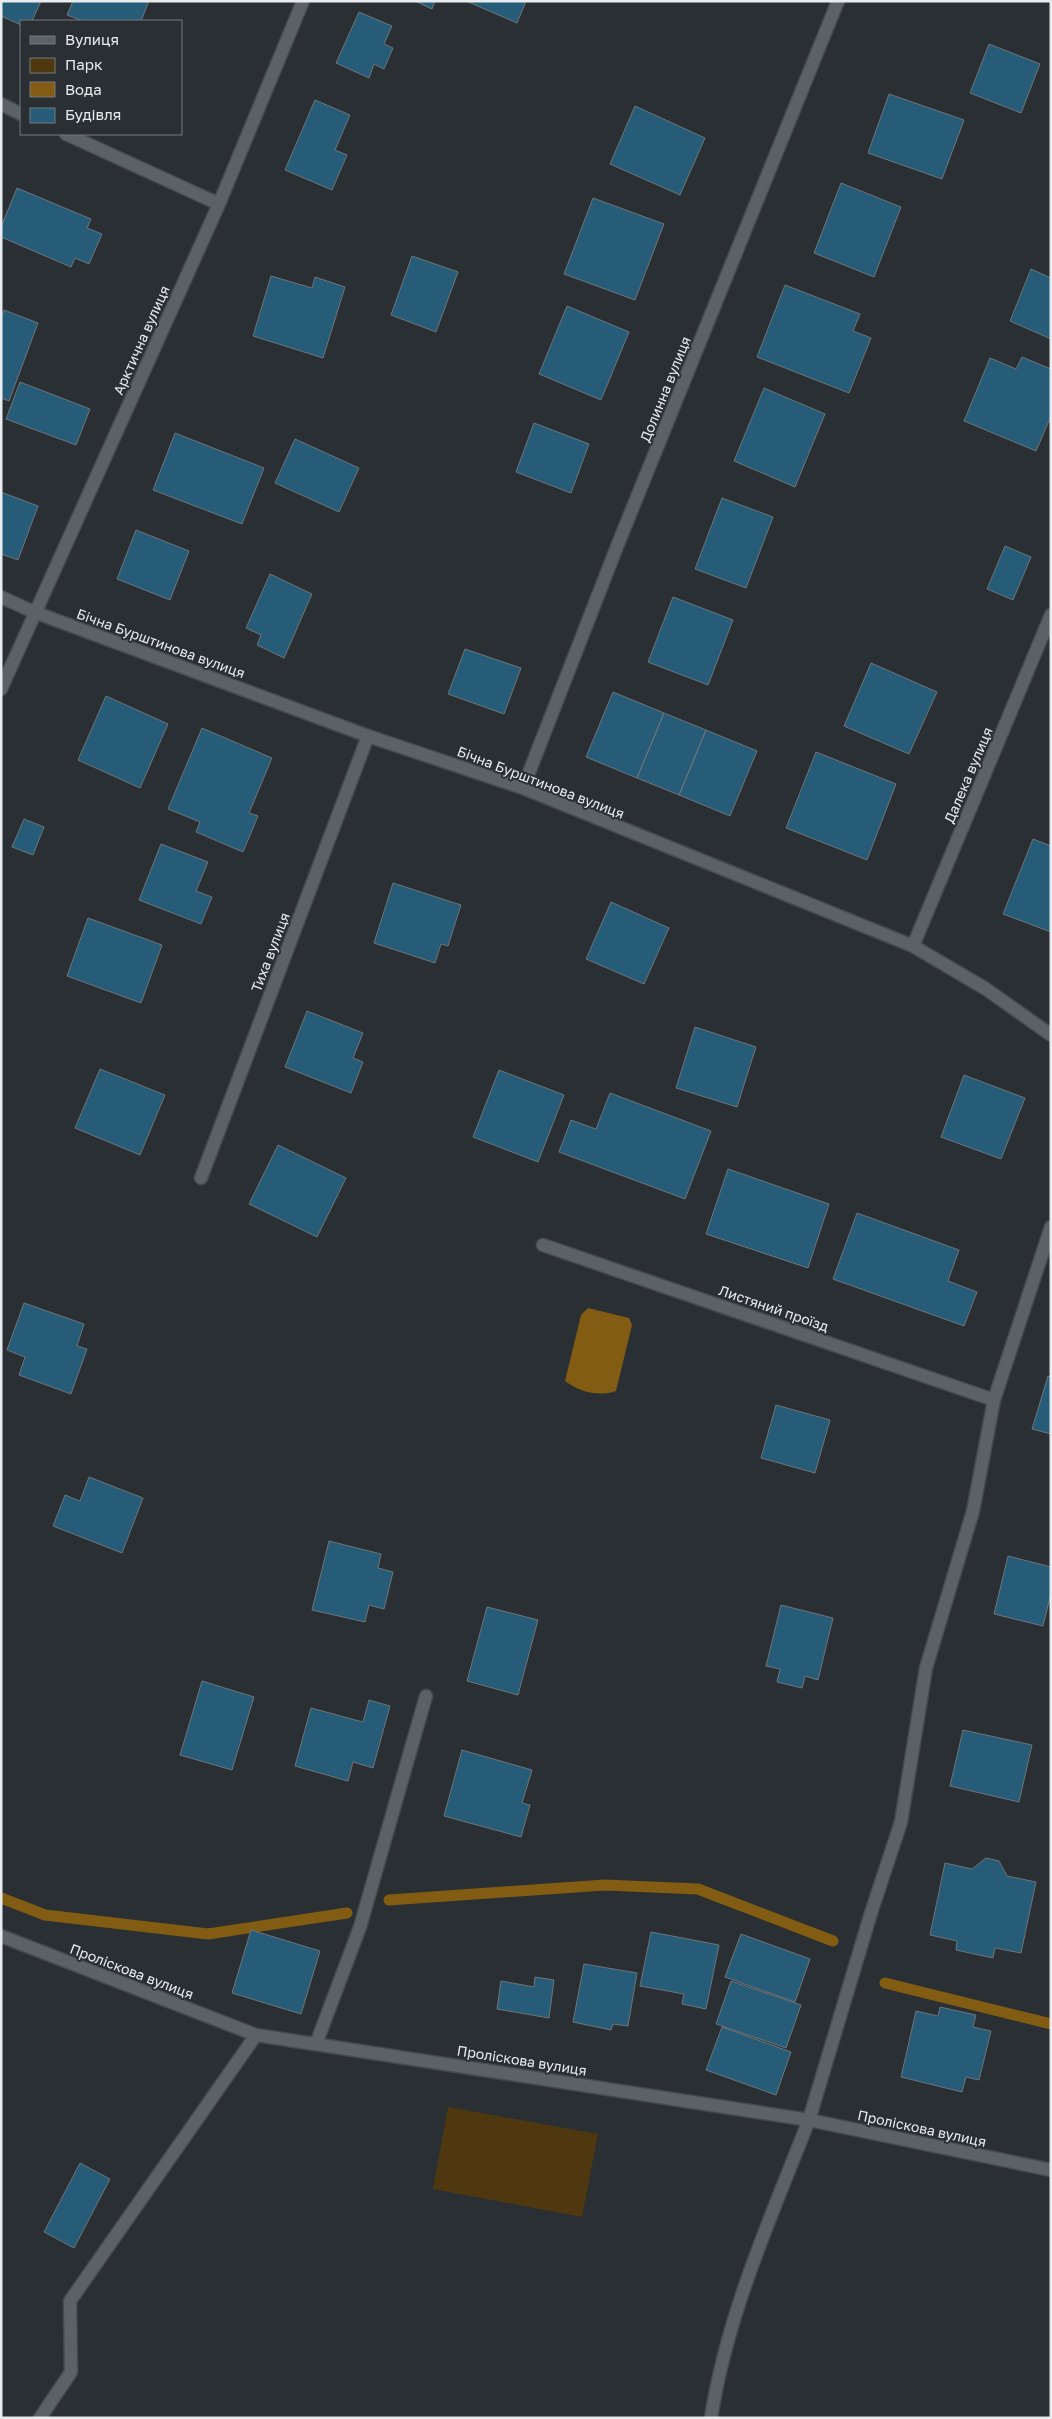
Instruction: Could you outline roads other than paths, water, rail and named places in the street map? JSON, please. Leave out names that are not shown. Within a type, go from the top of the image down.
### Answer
[{"type":"street","name":"Арктична вулиця","points":[[1,689],[219,204],[303,1]]},
{"type":"street","name":"Долинна вулиця","points":[[523,788],[618,544],[838,1]]},
{"type":"street","points":[[1,104],[20,114]]},
{"type":"street","points":[[68,135],[219,204]]},
{"type":"street","name":"Бічна Бурштинова вулиця","points":[[1,597],[34,612],[368,736],[523,788],[913,946],[986,990],[1051,1036]]},
{"type":"street","name":"Далека вулиця","points":[[913,946],[1051,615]]},
{"type":"street","name":"Тиха вулиця","points":[[201,1178],[368,736]]},
{"type":"street","points":[[711,2418],[717,2382],[748,2277],[809,2120],[871,1912],[901,1822],[926,1668],[973,1511],[994,1400],[1051,1227]]},
{"type":"street","name":"Листяний проїзд","points":[[543,1245],[994,1400]]},
{"type":"street","points":[[316,2044],[360,1928],[426,1696]]},
{"type":"street","name":"Проліскова вулиця","points":[[1,1936],[256,2035],[809,2120],[1051,2170]]},
{"type":"street","points":[[40,2418],[71,2372],[70,2301],[256,2035]]},
{"type":"water","points":[[588,1308],[629,1318],[632,1325],[616,1391],[603,1394],[583,1391],[565,1381],[581,1315]]},
{"type":"waterway","points":[[389,1900],[605,1885],[698,1889],[833,1941]]},
{"type":"waterway","points":[[1,1898],[45,1915],[208,1934],[347,1913]]},
{"type":"waterway","points":[[885,1983],[1051,2024]]}]
